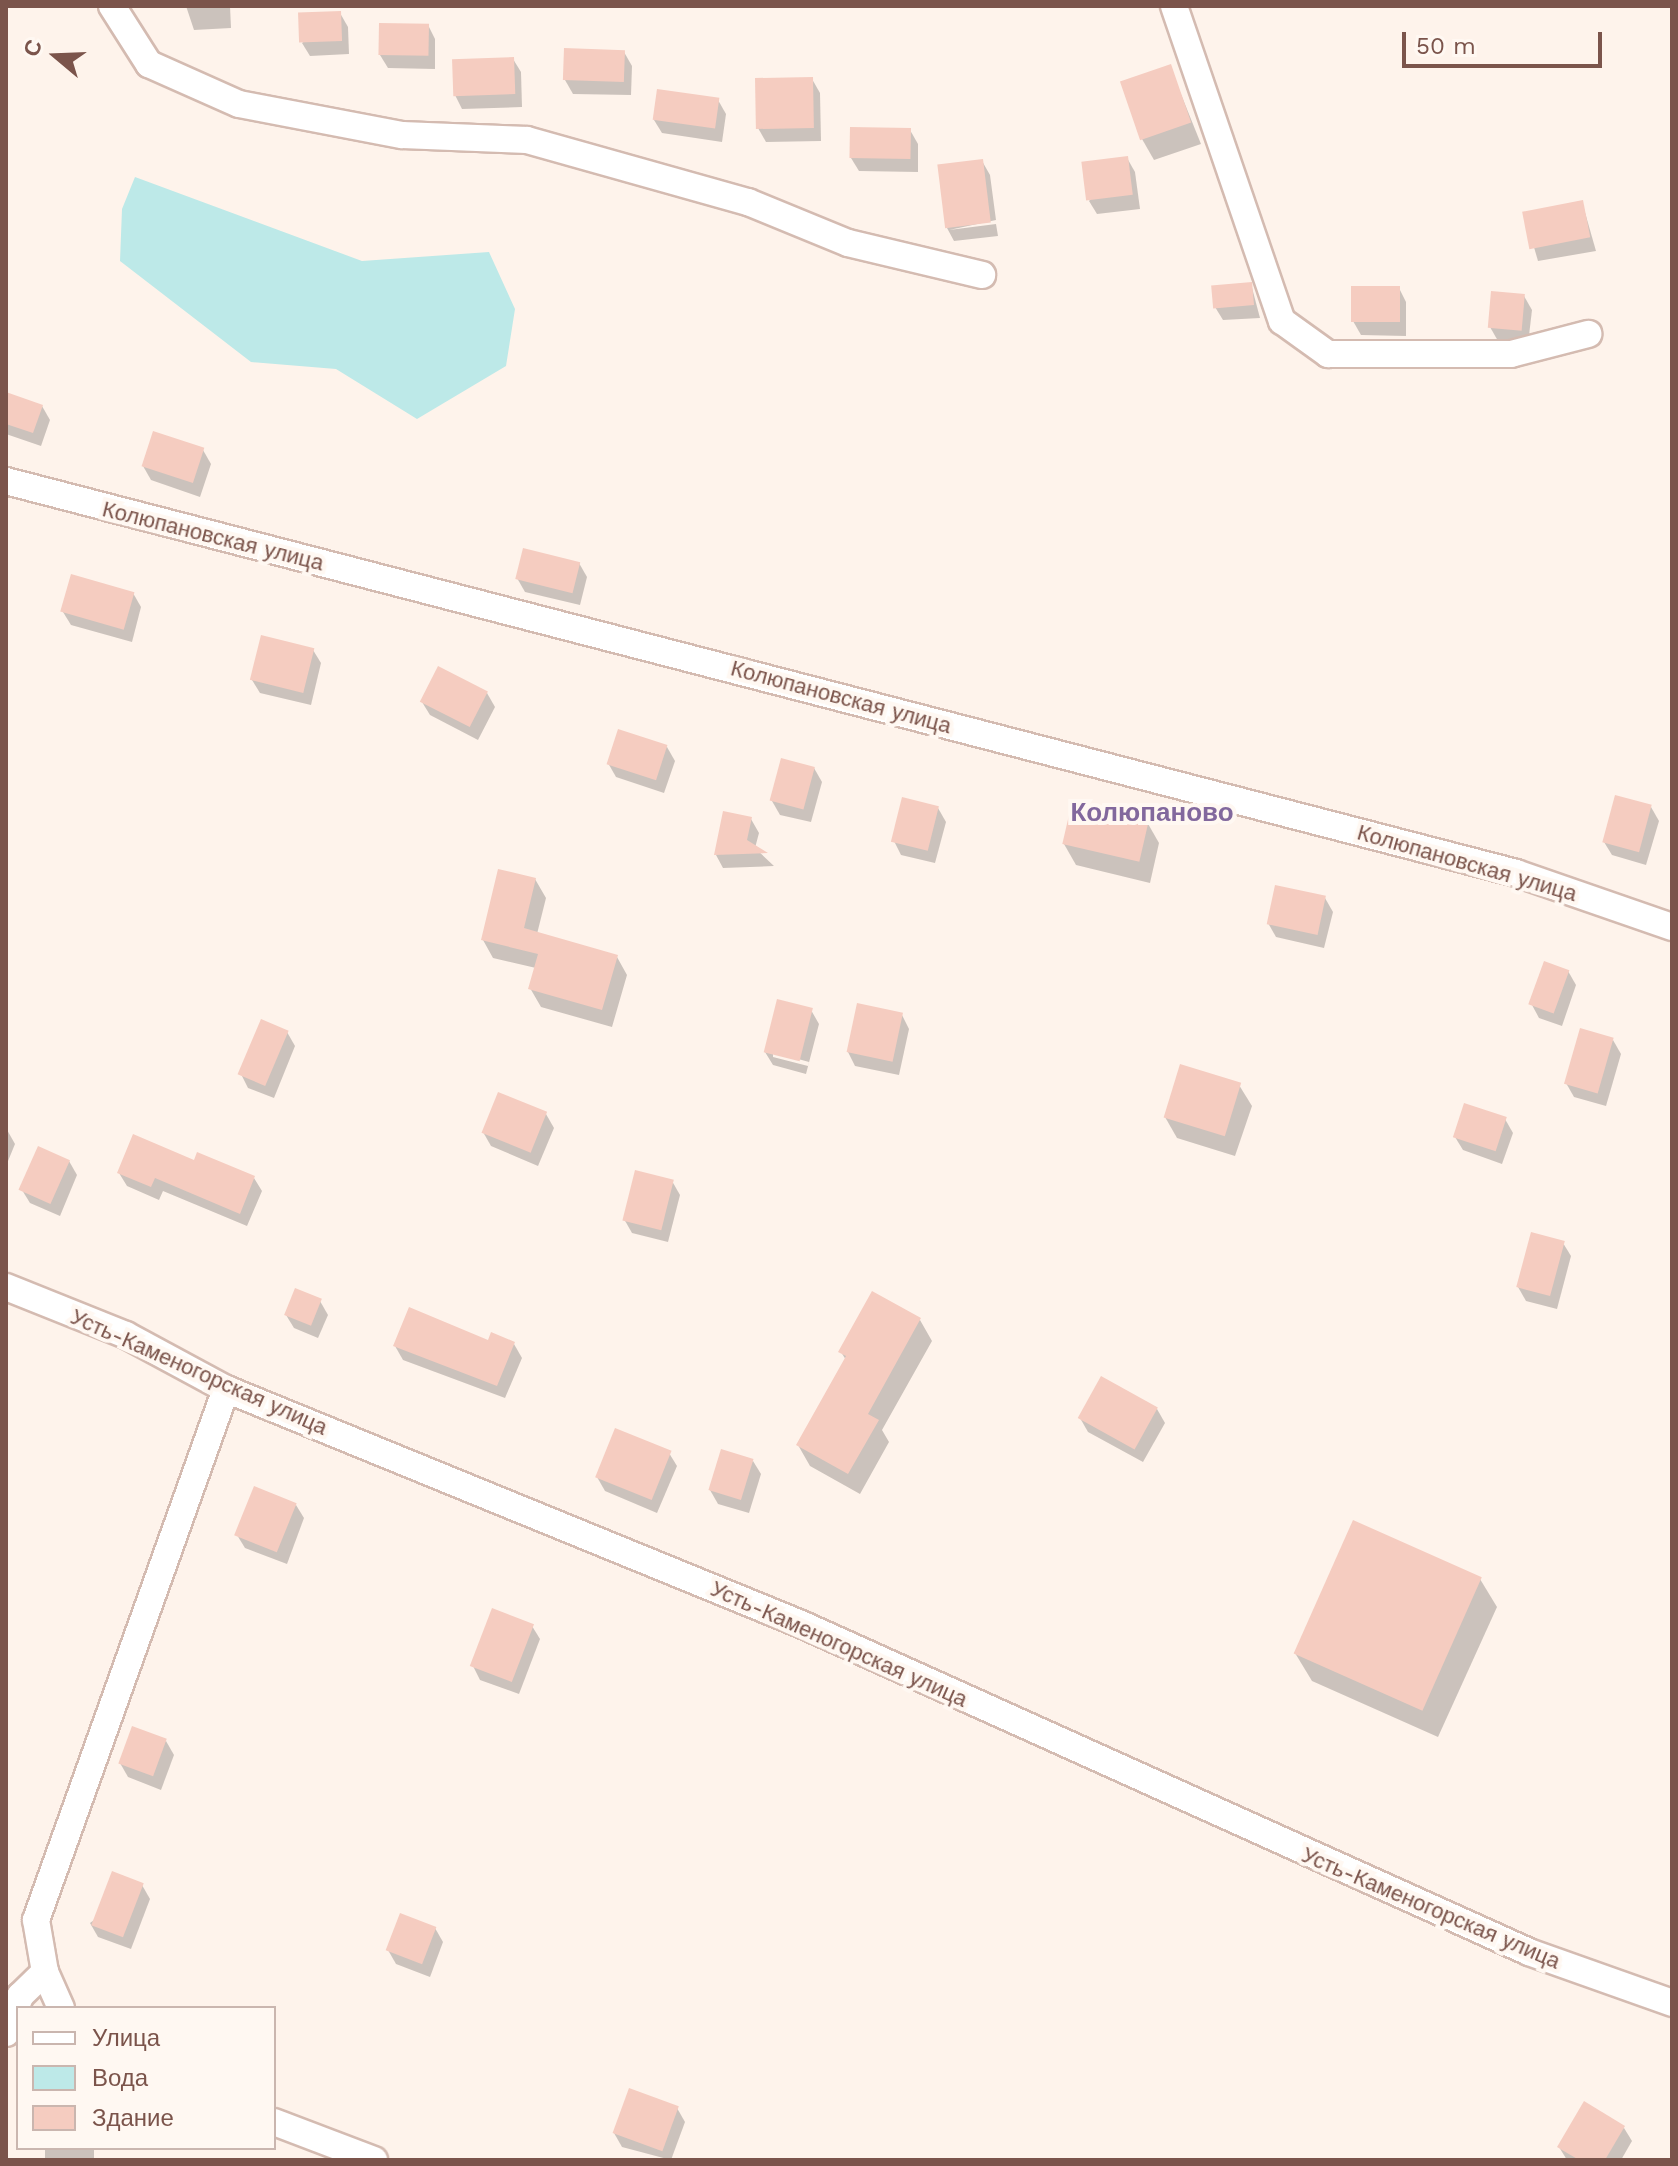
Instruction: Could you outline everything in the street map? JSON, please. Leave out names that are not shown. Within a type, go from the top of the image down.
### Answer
[{"type":"street","points":[[112,6],[149,64],[239,104],[402,135],[527,140],[748,202],[848,243],[982,275]]},
{"type":"street","points":[[1174,6],[1282,321],[1328,354],[1511,354],[1588,334]]},
{"type":"street","name":"Колюпановская улица","points":[[6,481],[1516,873],[1672,927]]},
{"type":"street","name":"Усть-Каменогорская улица","points":[[6,1287],[126,1335],[226,1389],[801,1624],[1529,1952],[1672,2003]]},
{"type":"street","points":[[60,2006],[45,1972],[36,1920],[226,1389]]},
{"type":"street","points":[[16,2006],[20,1996],[45,1972]]},
{"type":"street","points":[[6,2033],[16,2007]]},
{"type":"street","points":[[276,2123],[374,2160]]},
{"type":"water","points":[[135,177],[362,261],[489,252],[515,309],[506,366],[417,419],[336,369],[251,362],[120,261],[122,209]]},
{"type":"building","points":[[341,11],[342,41],[299,42],[298,13]]},
{"type":"building","points":[[379,23],[429,24],[428,56],[378,55]]},
{"type":"building","points":[[564,48],[625,50],[624,82],[563,80]]},
{"type":"building","points":[[514,57],[515,94],[453,96],[452,59]]},
{"type":"building","points":[[1171,64],[1191,123],[1140,140],[1120,82]]},
{"type":"building","points":[[813,77],[814,128],[756,129],[755,78]]},
{"type":"building","points":[[657,89],[719,98],[715,128],[653,120]]},
{"type":"building","points":[[850,127],[911,128],[910,159],[849,158]]},
{"type":"building","points":[[1128,156],[1133,195],[1086,200],[1081,162]]},
{"type":"building","points":[[983,159],[991,223],[945,228],[937,165]]},
{"type":"building","points":[[1583,200],[1590,237],[1529,249],[1522,212]]},
{"type":"building","points":[[1252,282],[1254,305],[1213,308],[1211,286]]},
{"type":"building","points":[[1351,286],[1400,286],[1400,322],[1351,322]]},
{"type":"building","points":[[1491,291],[1525,294],[1522,331],[1488,328]]},
{"type":"building","points":[[6,392],[43,405],[33,433],[6,424]]},
{"type":"building","points":[[153,431],[204,448],[193,483],[142,466]]},
{"type":"building","points":[[523,548],[580,562],[573,593],[515,579]]},
{"type":"building","points":[[71,574],[134,592],[124,630],[60,611]]},
{"type":"building","points":[[261,635],[314,648],[303,693],[250,680]]},
{"type":"building","points":[[438,666],[488,691],[470,727],[420,702]]},
{"type":"building","points":[[618,729],[667,745],[656,780],[607,764]]},
{"type":"building","points":[[781,758],[815,767],[803,810],[770,801]]},
{"type":"building","points":[[1615,795],[1652,805],[1639,852],[1602,842]]},
{"type":"building","points":[[902,797],[939,806],[928,851],[891,842]]},
{"type":"building","points":[[1072,802],[1149,820],[1139,862],[1062,844]]},
{"type":"building","points":[[723,811],[752,817],[747,840],[768,853],[714,855]]},
{"type":"building","points":[[498,869],[536,878],[524,928],[618,955],[602,1010],[528,989],[538,954],[481,940]]},
{"type":"building","points":[[1275,885],[1326,896],[1318,935],[1267,924]]},
{"type":"building","points":[[1544,961],[1569,970],[1554,1013],[1528,1004]]},
{"type":"building","points":[[777,999],[813,1008],[800,1061],[764,1052]]},
{"type":"building","points":[[857,1003],[903,1013],[893,1062],[847,1052]]},
{"type":"building","points":[[261,1019],[289,1031],[265,1086],[238,1074]]},
{"type":"building","points":[[1580,1028],[1614,1038],[1598,1093],[1564,1084]]},
{"type":"building","points":[[1180,1064],[1241,1083],[1225,1136],[1164,1118]]},
{"type":"building","points":[[498,1092],[547,1112],[531,1153],[482,1133]]},
{"type":"building","points":[[1464,1103],[1507,1117],[1496,1151],[1453,1137]]},
{"type":"building","points":[[133,1134],[194,1160],[197,1152],[255,1176],[240,1214],[155,1178],[151,1187],[117,1173]]},
{"type":"building","points":[[38,1146],[70,1160],[50,1204],[18,1190]]},
{"type":"building","points":[[635,1170],[674,1180],[661,1230],[622,1220]]},
{"type":"building","points":[[1531,1232],[1565,1241],[1550,1296],[1516,1287]]},
{"type":"building","points":[[295,1288],[322,1299],[311,1326],[284,1315]]},
{"type":"building","points":[[872,1291],[921,1318],[868,1414],[879,1420],[848,1474],[796,1445],[846,1356],[838,1352]]},
{"type":"building","points":[[409,1307],[488,1340],[491,1332],[515,1342],[497,1386],[393,1346]]},
{"type":"building","points":[[1101,1376],[1158,1408],[1135,1449],[1078,1418]]},
{"type":"building","points":[[615,1428],[672,1451],[652,1500],[595,1477]]},
{"type":"building","points":[[721,1449],[754,1459],[741,1500],[708,1490]]},
{"type":"building","points":[[254,1486],[297,1503],[277,1552],[234,1535]]},
{"type":"building","points":[[1353,1520],[1482,1577],[1422,1711],[1294,1653]]},
{"type":"building","points":[[492,1608],[534,1624],[512,1682],[470,1666]]},
{"type":"building","points":[[132,1726],[167,1739],[153,1776],[118,1764]]},
{"type":"building","points":[[112,1871],[144,1883],[123,1937],[91,1925]]},
{"type":"building","points":[[400,1913],[436,1927],[422,1964],[386,1950]]},
{"type":"building","points":[[629,2088],[679,2106],[662,2151],[613,2133]]},
{"type":"building","points":[[1584,2101],[1625,2126],[1605,2160],[1579,2160],[1557,2147]]},
{"type":"district","name":"Колюпаново","points":[[1152,813]]}]
